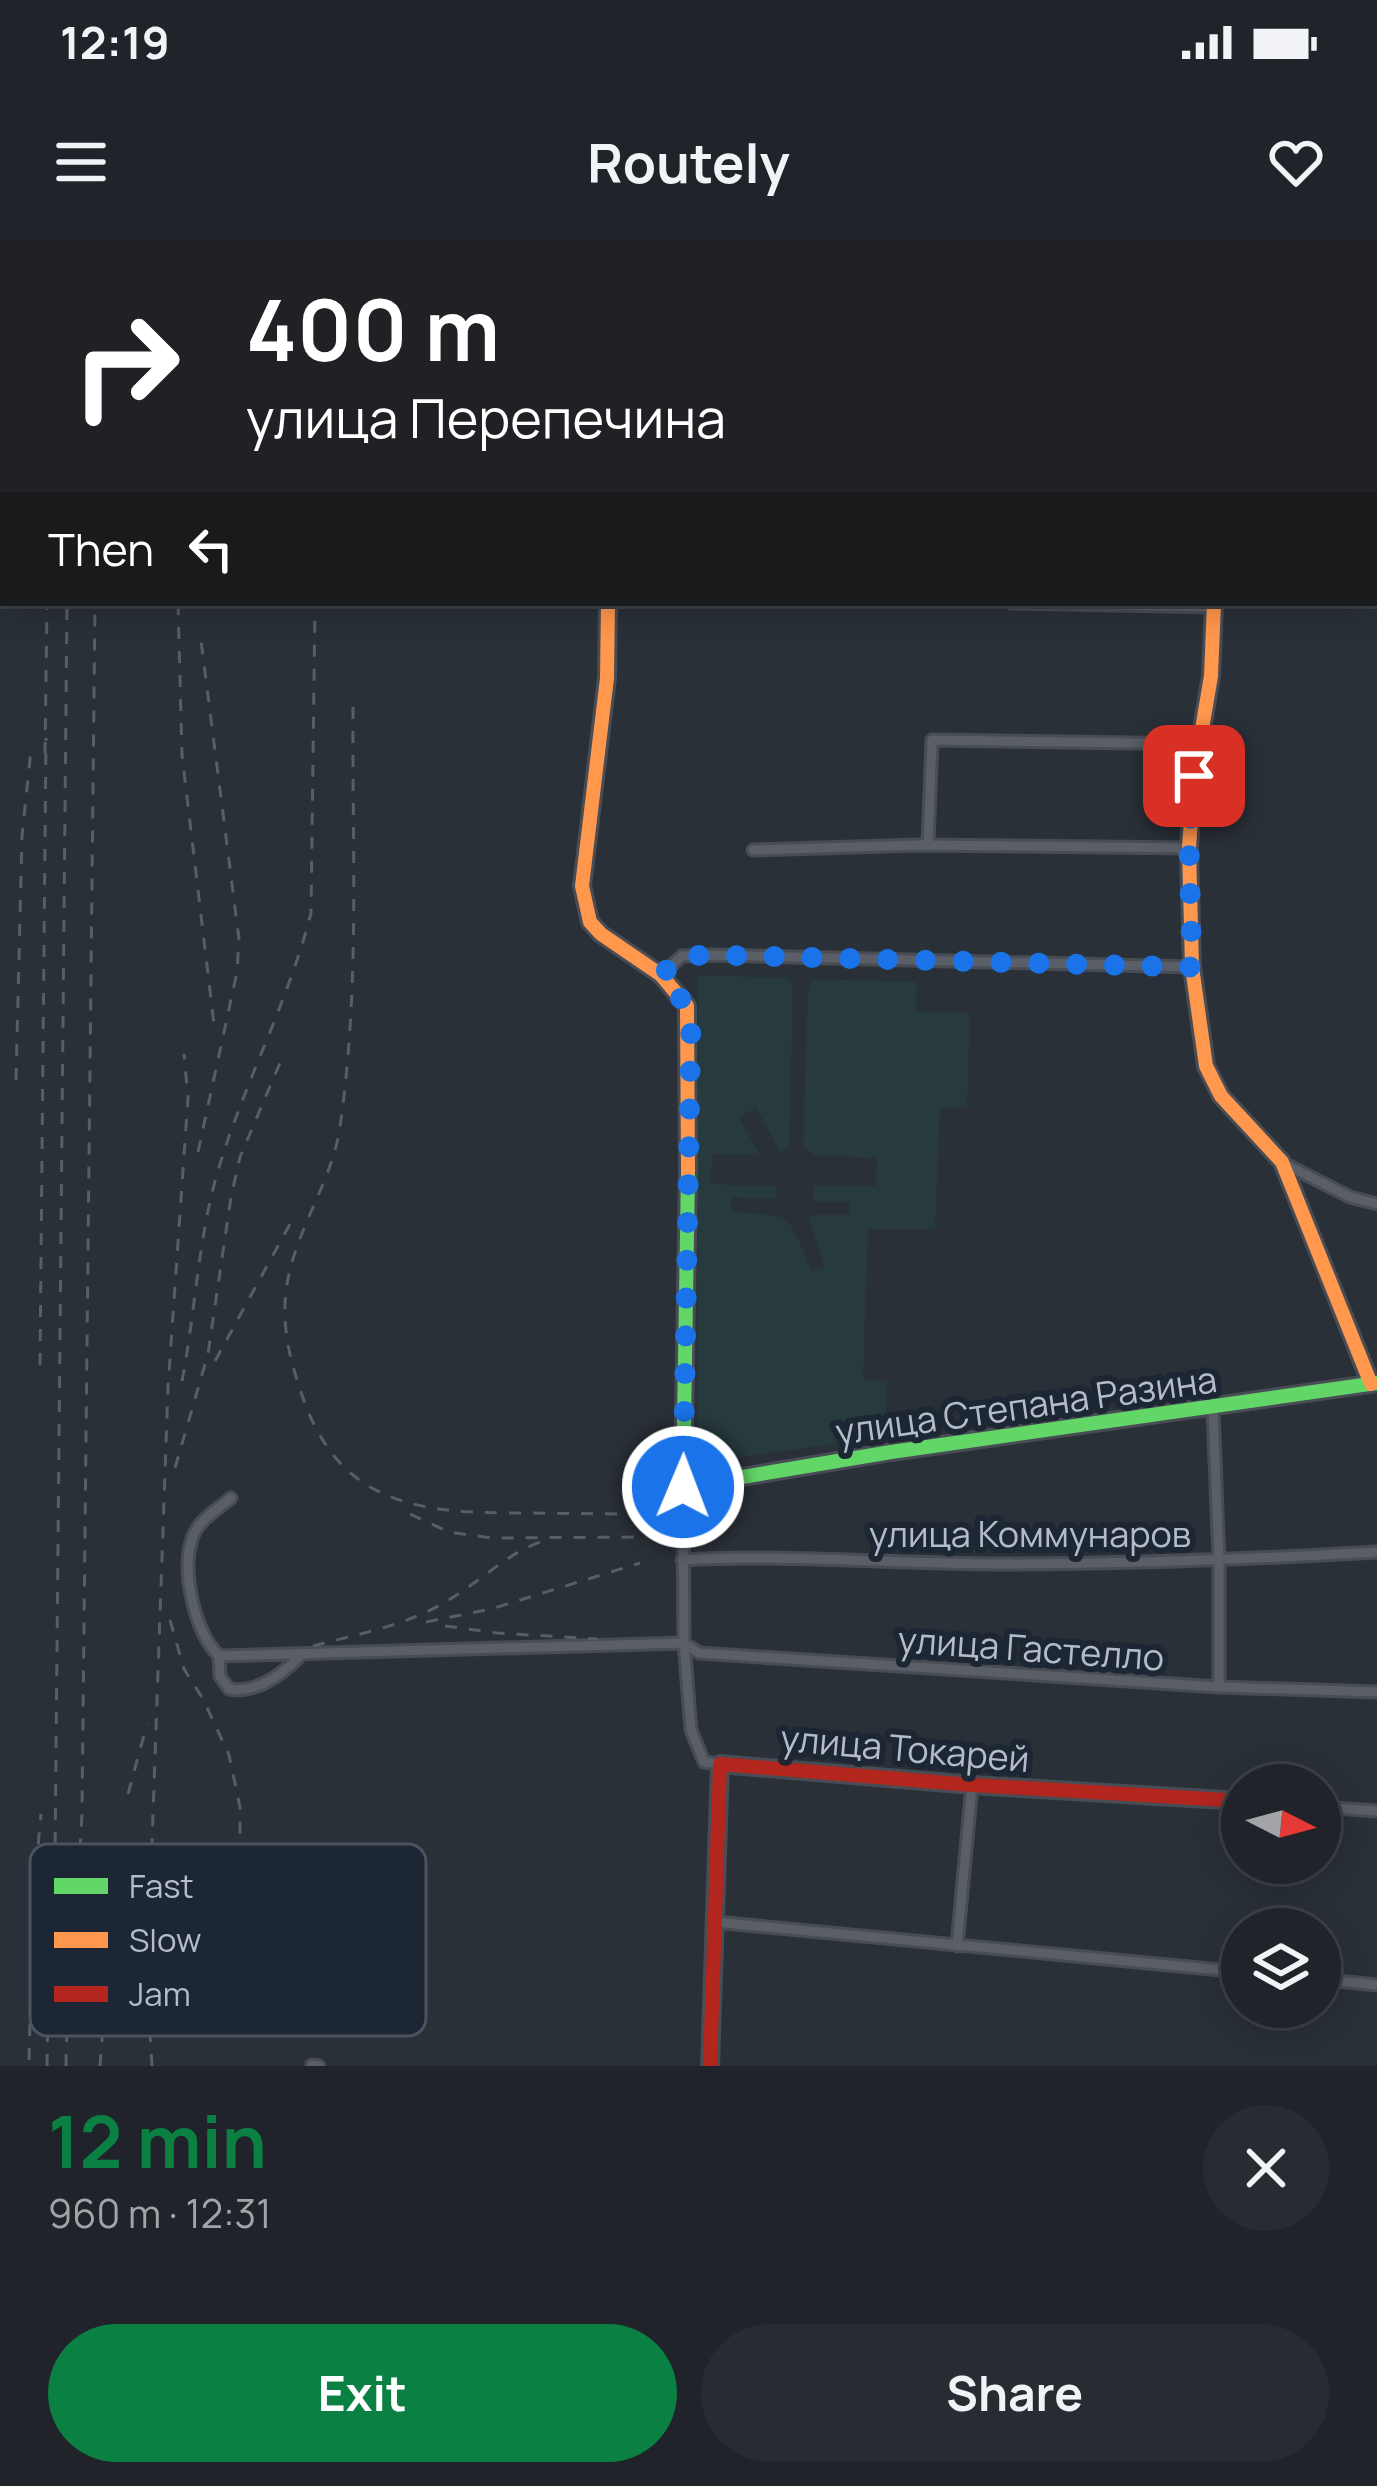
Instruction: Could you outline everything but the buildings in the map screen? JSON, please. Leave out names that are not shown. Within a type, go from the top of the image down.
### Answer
[{"type":"street","points":[[608,606],[607,678],[582,886],[590,922],[661,975],[687,1006],[691,1024],[682,1560],[691,1730],[704,1762],[720,1764],[710,2066]]},
{"type":"street","points":[[1214,606],[1189,848],[1192,967],[1203,1051],[1221,1096],[1282,1162],[1351,1198],[1377,1204]]},
{"type":"street","points":[[928,845],[932,740],[1198,744]]},
{"type":"street","points":[[753,850],[928,845],[1189,848]]},
{"type":"street","points":[[661,975],[682,956],[710,955],[1192,967]]},
{"type":"street","points":[[1282,1162],[1374,1384]]},
{"type":"street","name":"улица Степана Разина","points":[[683,1487],[892,1452],[1374,1384]]},
{"type":"street","points":[[1213,1409],[1219,1687]]},
{"type":"street","points":[[231,1498],[192,1538],[194,1609],[200,1633],[219,1656],[220,1676],[229,1689],[243,1692],[286,1670],[303,1653]]},
{"type":"street","name":"улица Коммунаров","points":[[682,1560],[753,1556],[998,1564],[1377,1552]]},
{"type":"street","name":"улица Гастелло","points":[[219,1656],[684,1643],[699,1653],[1377,1693]]},
{"type":"street","name":"улица Токарей","points":[[720,1764],[1221,1800]]},
{"type":"street","points":[[957,1946],[972,1785]]},
{"type":"street","points":[[1341,1808],[1377,1810]]},
{"type":"street","points":[[716,1922],[1221,1970]]},
{"type":"street","points":[[1341,1981],[1377,1985]]},
{"type":"green space","points":[[698,975],[788,978],[793,990],[789,1146],[780,1153],[756,1107],[739,1118],[760,1155],[712,1154],[711,1184],[777,1187],[776,1198],[731,1197],[731,1212],[786,1221],[812,1272],[825,1267],[809,1221],[813,1215],[849,1215],[850,1202],[813,1201],[813,1185],[876,1186],[877,1158],[813,1155],[803,1146],[812,979],[917,982],[916,1011],[970,1013],[967,1107],[940,1108],[935,1229],[868,1229],[863,1380],[887,1381],[885,1437],[697,1463]]},
{"type":"railway","points":[[45,754],[47,606]]},
{"type":"railway","points":[[55,1844],[67,606]]},
{"type":"railway","points":[[80,1844],[95,606]]},
{"type":"railway","points":[[178,606],[182,755],[215,1033]]},
{"type":"railway","points":[[182,1381],[213,1190],[311,913],[315,606]]},
{"type":"railway","points":[[198,1152],[237,972],[239,939],[200,633]]},
{"type":"railway","points":[[353,707],[354,917],[346,1075],[336,1148],[296,1249],[286,1291],[287,1341],[300,1389],[334,1456],[382,1493],[410,1503],[477,1512],[643,1514]]},
{"type":"railway","points":[[40,1365],[46,738]]},
{"type":"railway","points":[[16,1080],[22,836],[31,750]]},
{"type":"railway","points":[[152,1844],[168,1387],[188,1098],[184,1054]]},
{"type":"railway","points":[[175,1468],[208,1354],[240,1157],[280,1063]]},
{"type":"railway","points":[[215,1361],[290,1224]]},
{"type":"railway","points":[[410,1514],[449,1532],[491,1538],[646,1537]]},
{"type":"railway","points":[[313,1646],[432,1609],[543,1541]]},
{"type":"railway","points":[[426,1622],[491,1609],[640,1563]]},
{"type":"railway","points":[[170,1620],[184,1669],[229,1755],[240,1807],[240,1844]]},
{"type":"railway","points":[[445,1626],[597,1639]]},
{"type":"railway","points":[[128,1794],[147,1724]]},
{"type":"railway","points":[[38,1844],[41,1814]]},
{"type":"railway","points":[[29,2060],[30,2020]]},
{"type":"railway","points":[[47,2066],[48,2036]]},
{"type":"railway","points":[[66,2066],[67,2036]]},
{"type":"railway","points":[[100,2066],[102,2036]]},
{"type":"railway","points":[[150,2036],[152,2066]]},
{"type":"traffic: fast","points":[[688,1171],[683,1487],[891,1452],[1377,1383]]},
{"type":"traffic: slow","points":[[608,606],[607,678],[582,886],[590,922],[661,975],[687,1006],[688,1171]]},
{"type":"traffic: slow","points":[[1214,606],[1211,676],[1194,776],[1189,848],[1192,967],[1206,1066],[1221,1096],[1282,1162],[1371,1384]]},
{"type":"traffic: jam","points":[[710,2066],[720,1764],[1221,1800]]},
{"type":"route","points":[[683,1487],[691,1024],[687,1006],[661,975],[682,956],[710,955],[1192,967],[1189,848],[1194,776]]}]
